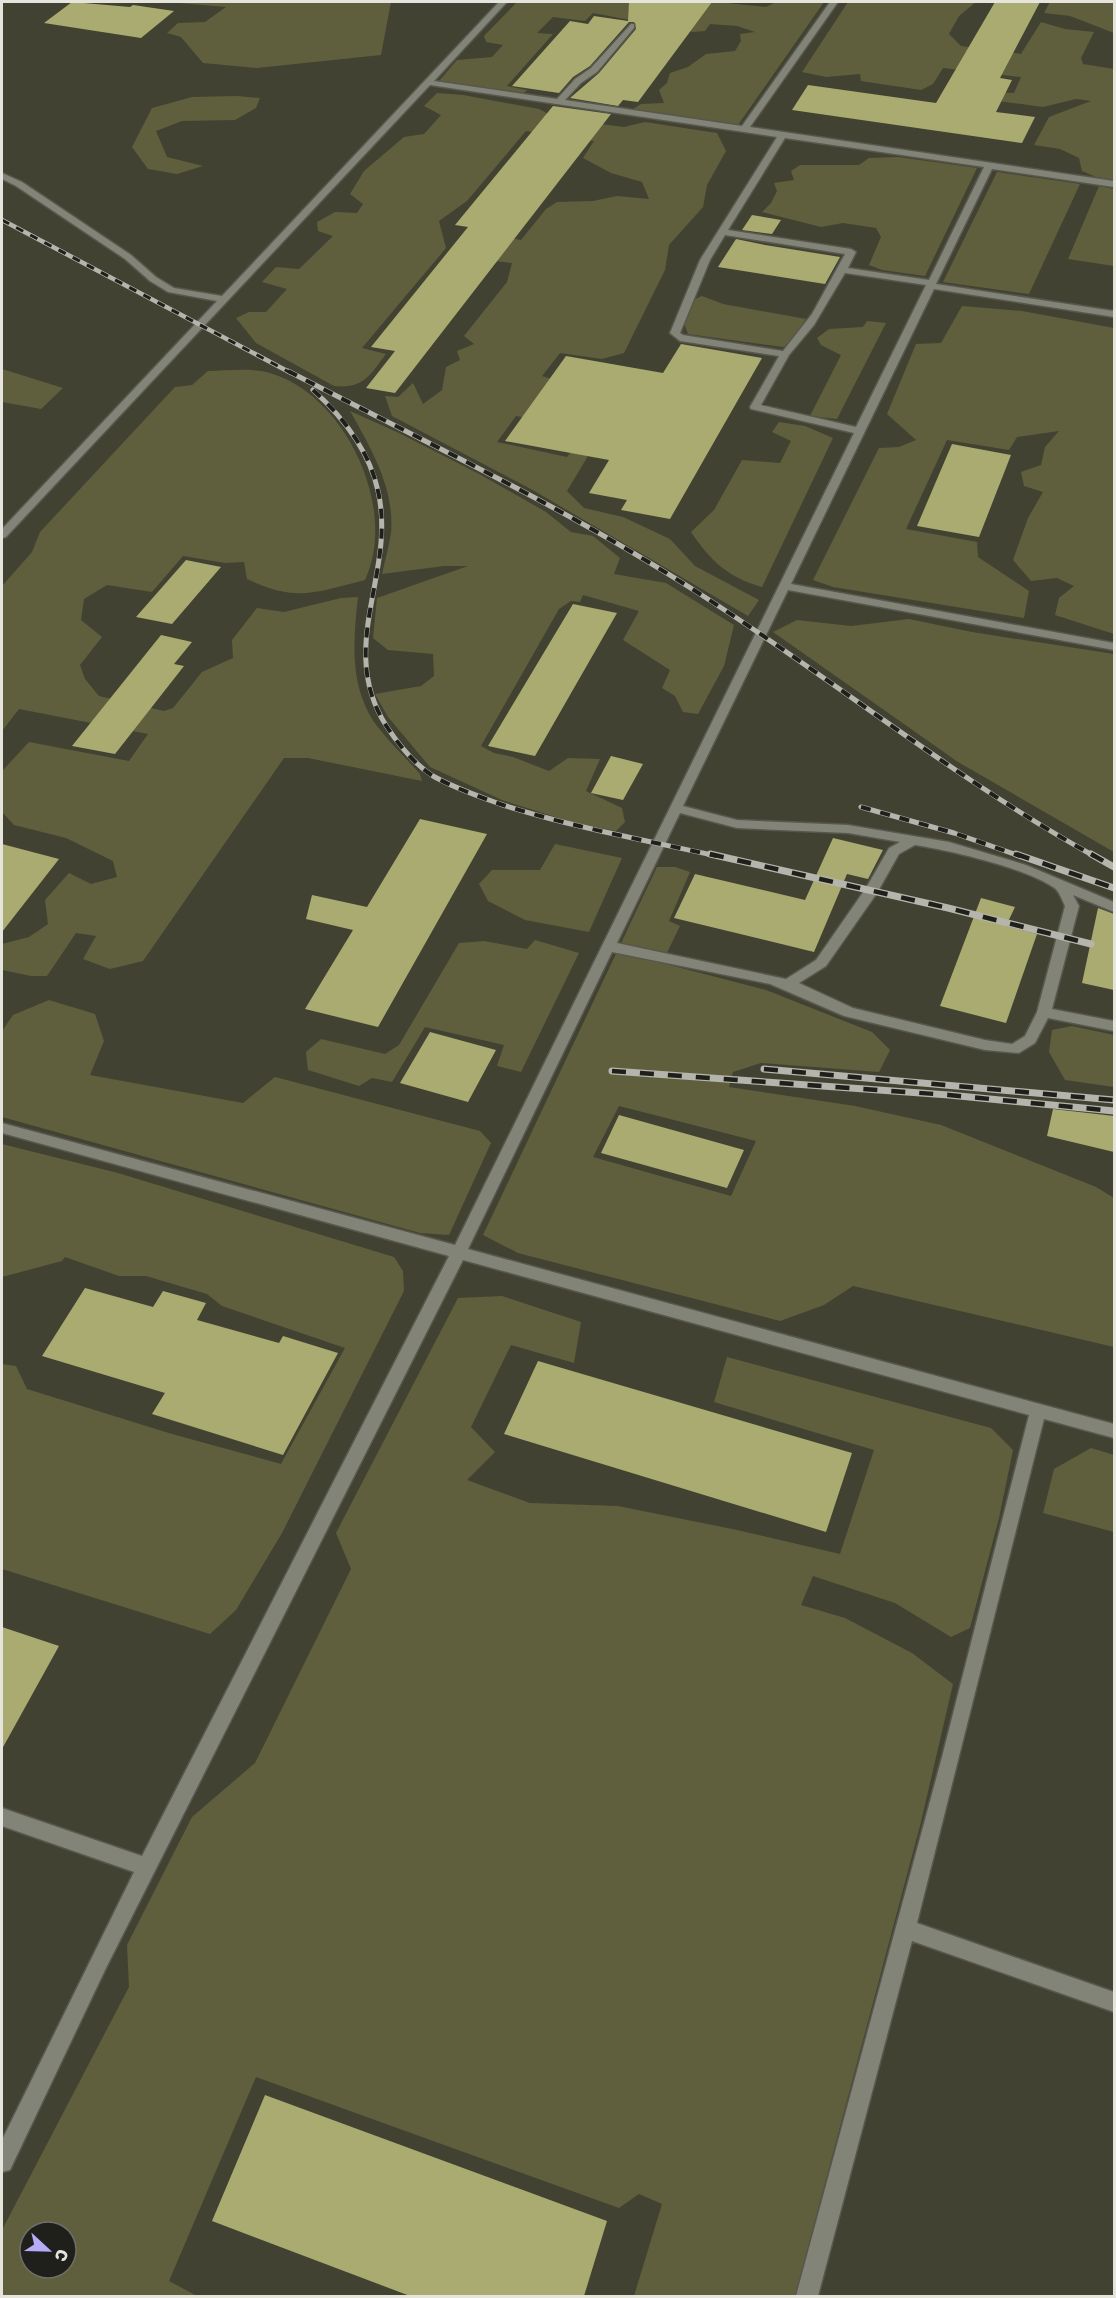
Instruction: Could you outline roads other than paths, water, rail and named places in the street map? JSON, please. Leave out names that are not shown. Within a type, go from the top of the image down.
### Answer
[{"type":"lane","points":[[2,536],[503,2]]},
{"type":"lane","points":[[744,130],[834,2]]},
{"type":"lane","points":[[558,103],[578,81],[594,70],[631,26]]},
{"type":"lane","points":[[427,82],[1114,184]]},
{"type":"lane","points":[[782,136],[705,260],[675,333],[680,338],[785,354]]},
{"type":"lane","points":[[2,2162],[147,1866],[459,1252],[989,166]]},
{"type":"lane","points":[[2,176],[19,184],[128,257],[153,279],[171,290],[224,299]]},
{"type":"lane","points":[[722,232],[852,252],[803,334],[785,354],[755,407],[860,431]]},
{"type":"lane","points":[[842,270],[1114,315]]},
{"type":"lane","points":[[784,586],[1114,647]]},
{"type":"lane","points":[[675,808],[737,824],[848,829],[949,846],[1021,868],[1114,907]]},
{"type":"lane","points":[[788,984],[821,963],[873,890],[894,851],[913,840]]},
{"type":"lane","points":[[608,946],[788,984],[849,1012],[985,1045],[1014,1049],[1030,1039],[1044,1012],[1072,906],[1060,884]]},
{"type":"lane","points":[[1044,1012],[1114,1026]]},
{"type":"lane","points":[[2,1128],[1114,1431]]},
{"type":"lane","points":[[807,2296],[905,1929],[1038,1410]]},
{"type":"lane","points":[[2,1817],[147,1866]]},
{"type":"lane","points":[[905,1929],[1114,2002]]},
{"type":"railway","points":[[2,220],[291,373]]},
{"type":"railway","points":[[288,371],[548,505],[650,563],[749,627],[993,795],[1094,856]]},
{"type":"railway","points":[[313,390],[345,423],[362,448],[378,491],[382,521],[380,551],[366,639],[366,668],[372,697],[387,727],[407,754],[433,776],[500,804],[581,826],[717,856]]},
{"type":"railway","points":[[861,807],[954,833],[1020,856]]},
{"type":"railway","points":[[710,854],[948,908],[1091,944]]},
{"type":"railway","points":[[1016,854],[1114,888]]},
{"type":"railway","points":[[1091,854],[1114,867]]},
{"type":"railway","points":[[764,1069],[1114,1100]]},
{"type":"railway","points":[[612,1071],[949,1095],[1114,1111]]}]
